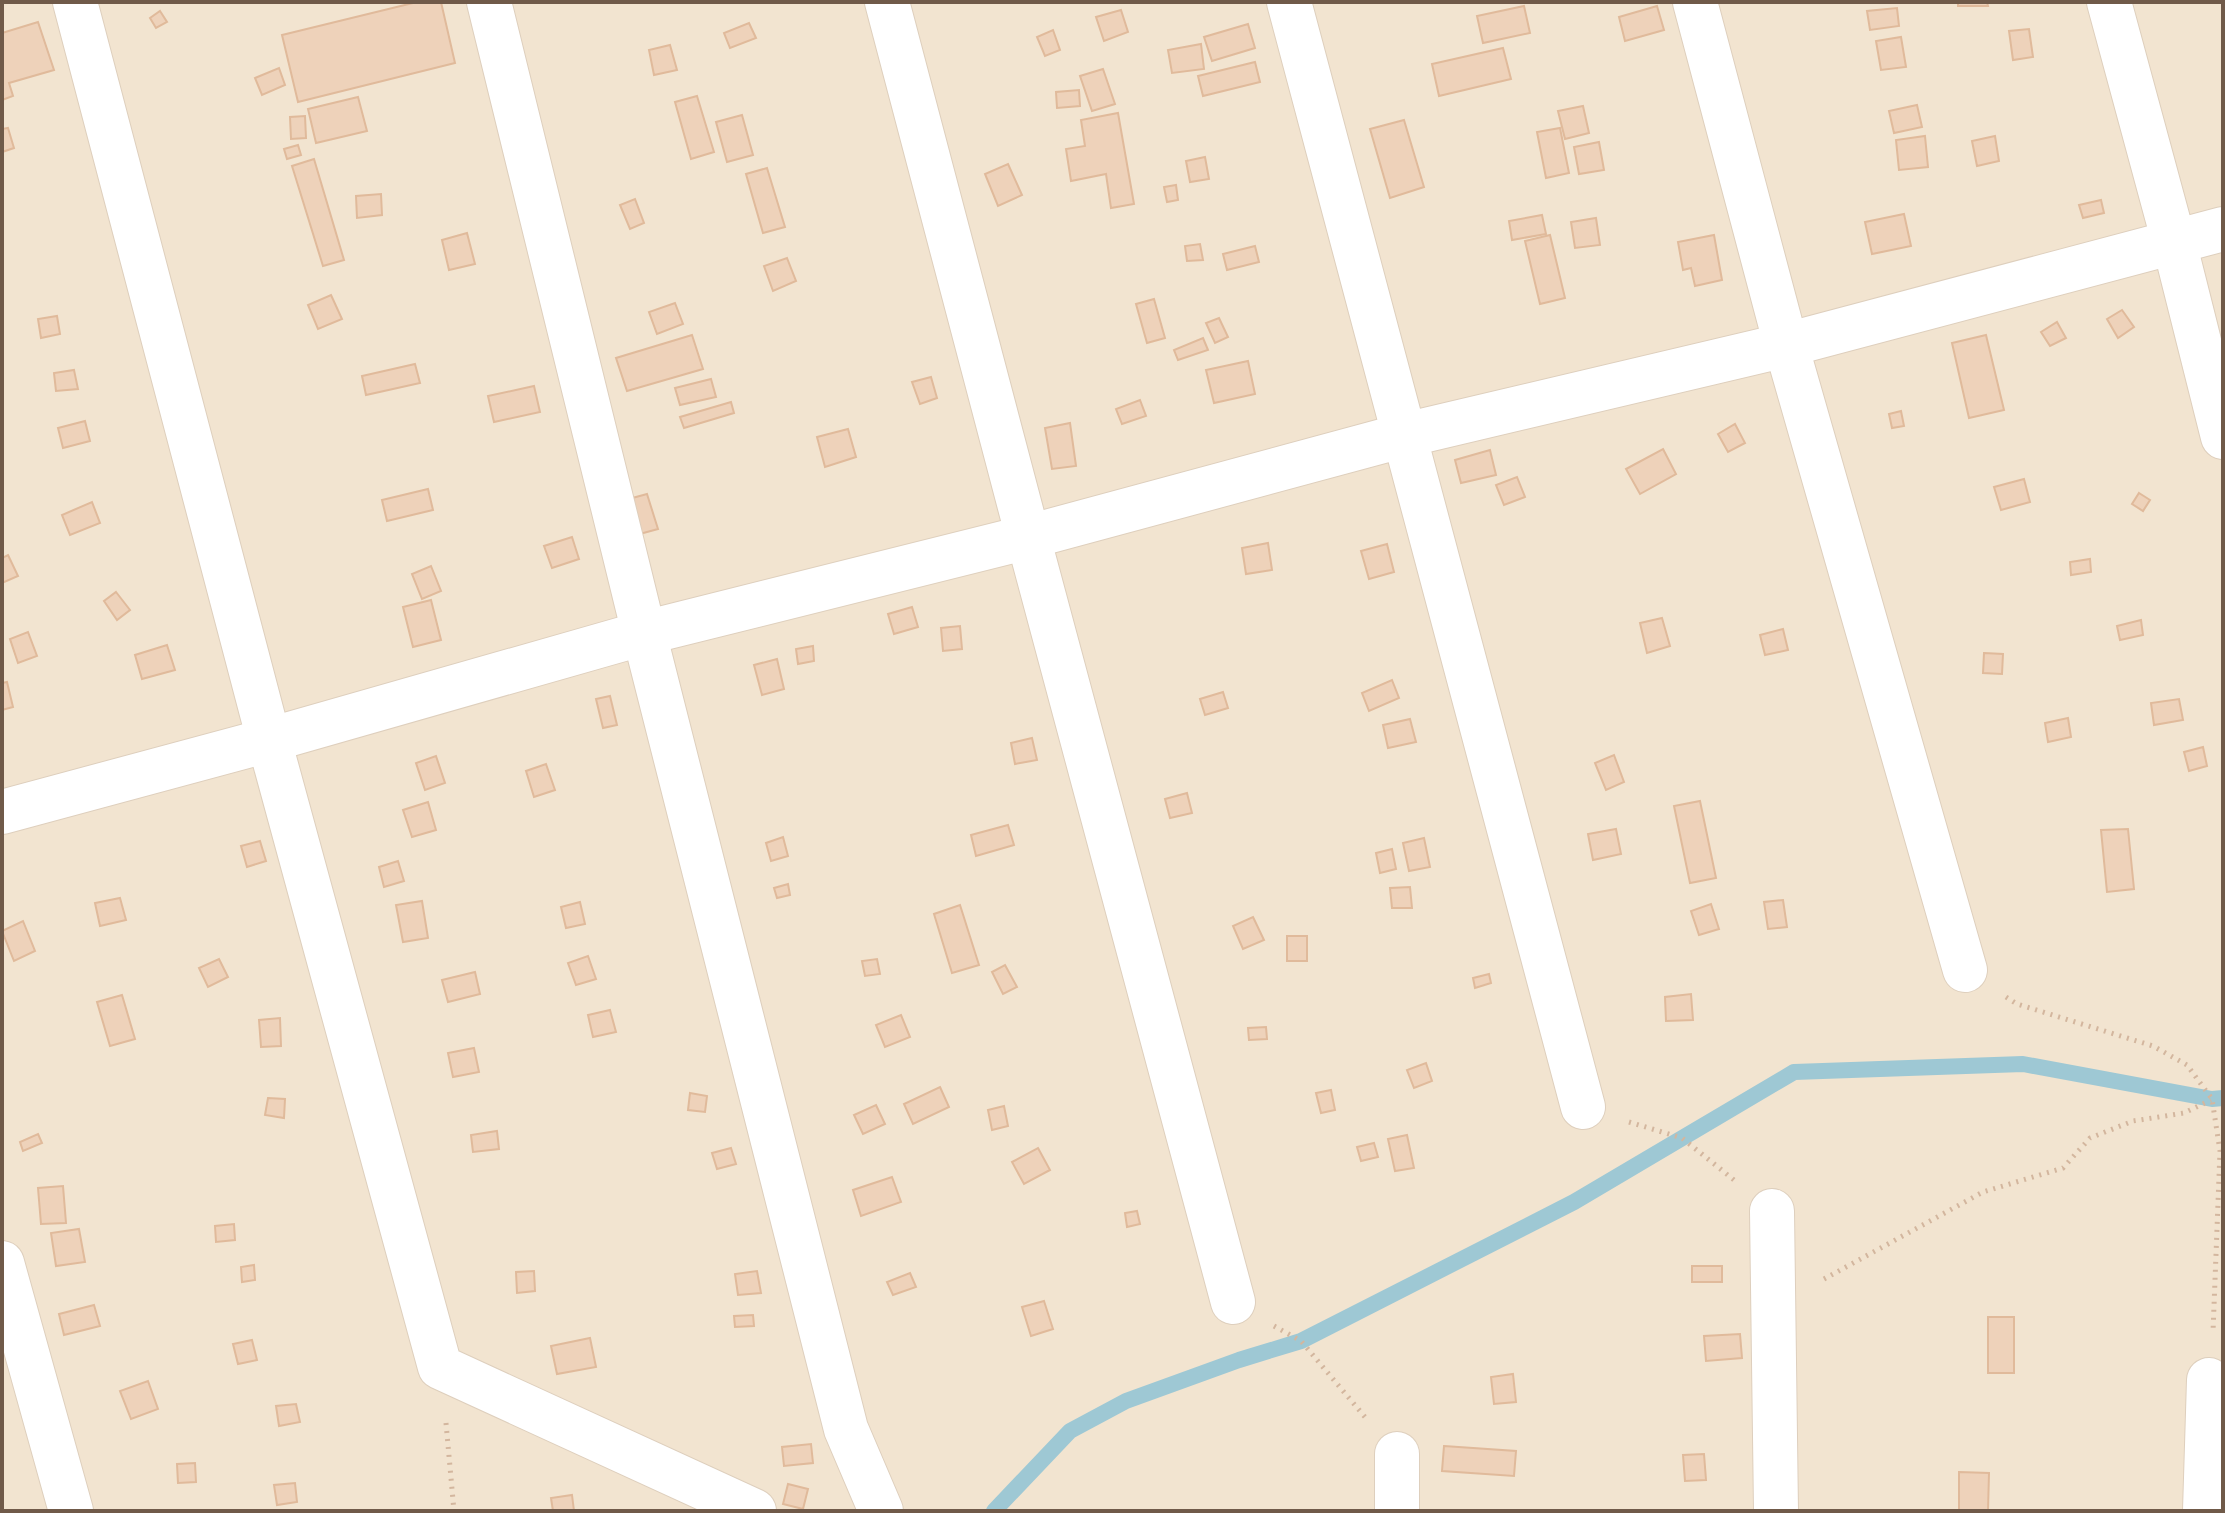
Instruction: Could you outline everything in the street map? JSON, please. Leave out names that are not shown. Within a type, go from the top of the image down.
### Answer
[{"type":"street","points":[[75,2],[269,740],[440,1367],[754,1511]]},
{"type":"street","points":[[489,2],[644,633],[846,1429],[881,1511]]},
{"type":"street","points":[[887,2],[1233,1302]]},
{"type":"street","points":[[1289,2],[1583,1107]]},
{"type":"street","points":[[1695,2],[1786,345],[1965,970]]},
{"type":"street","points":[[2109,2],[2223,437]]},
{"type":"street","points":[[2,812],[644,633],[1028,537],[1405,435],[1786,345],[2223,229]]},
{"type":"street","points":[[1772,1211],[1776,1511]]},
{"type":"street","points":[[2,1263],[71,1511]]},
{"type":"street","points":[[2205,1511],[2209,1380]]},
{"type":"street","points":[[1397,1454],[1397,1511]]},
{"type":"path","points":[[1965,970],[2017,1004],[2153,1046],[2187,1065],[2212,1099],[2220,1151],[2216,1299],[2209,1380]]},
{"type":"path","points":[[1773,1306],[1983,1192],[2063,1168],[2090,1138],[2133,1121],[2184,1113],[2212,1099]]},
{"type":"path","points":[[1583,1107],[1682,1138],[1772,1211]]},
{"type":"path","points":[[1233,1302],[1301,1341],[1397,1454]]},
{"type":"path","points":[[440,1367],[454,1511]]},
{"type":"shaded area","points":[[2,2],[2223,2],[2223,1511],[2,1511]]},
{"type":"building","points":[[417,2],[441,2],[455,63],[298,102],[282,35]]},
{"type":"building","points":[[1958,2],[1987,2],[1988,6],[1958,6]]},
{"type":"building","points":[[1524,6],[1530,33],[1483,43],[1477,16]]},
{"type":"building","points":[[1657,6],[1664,30],[1625,41],[1619,17]]},
{"type":"building","points":[[1897,8],[1899,26],[1870,30],[1867,11]]},
{"type":"building","points":[[1121,10],[1128,32],[1104,41],[1096,17]]},
{"type":"building","points":[[160,11],[167,22],[156,28],[150,18]]},
{"type":"building","points":[[38,22],[54,70],[9,83],[13,96],[2,100],[2,33]]},
{"type":"building","points":[[749,23],[756,38],[730,48],[724,33]]},
{"type":"building","points":[[1248,24],[1255,48],[1212,61],[1204,37]]},
{"type":"building","points":[[2029,29],[2033,57],[2013,60],[2009,31]]},
{"type":"building","points":[[1053,30],[1060,50],[1045,56],[1037,37]]},
{"type":"building","points":[[1901,37],[1906,67],[1881,70],[1876,41]]},
{"type":"building","points":[[1201,44],[1204,69],[1172,73],[1168,50]]},
{"type":"building","points":[[670,45],[677,70],[654,75],[649,50]]},
{"type":"building","points":[[1503,48],[1511,79],[1439,96],[1432,64]]},
{"type":"building","points":[[1255,62],[1260,82],[1203,96],[1198,76]]},
{"type":"building","points":[[279,68],[285,85],[262,95],[255,78]]},
{"type":"building","points":[[1103,69],[1115,104],[1092,111],[1080,76]]},
{"type":"building","points":[[1079,90],[1080,106],[1057,108],[1056,92]]},
{"type":"building","points":[[697,96],[714,152],[691,159],[675,102]]},
{"type":"building","points":[[358,97],[367,131],[316,143],[308,109]]},
{"type":"building","points":[[1917,105],[1922,127],[1894,133],[1889,111]]},
{"type":"building","points":[[1583,106],[1589,133],[1565,139],[1558,111]]},
{"type":"building","points":[[1118,113],[1134,204],[1111,208],[1106,174],[1071,181],[1066,149],[1085,146],[1081,120]]},
{"type":"building","points":[[742,115],[753,155],[727,162],[716,122]]},
{"type":"building","points":[[305,116],[306,138],[291,139],[290,117]]},
{"type":"building","points":[[1404,120],[1424,187],[1390,198],[1370,129]]},
{"type":"building","points":[[8,128],[14,148],[2,152],[2,129]]},
{"type":"building","points":[[1560,128],[1569,173],[1546,178],[1537,132]]},
{"type":"building","points":[[1925,136],[1928,167],[1899,170],[1896,140]]},
{"type":"building","points":[[1995,136],[1999,161],[1977,166],[1972,141]]},
{"type":"building","points":[[1599,142],[1604,170],[1579,174],[1574,147]]},
{"type":"building","points":[[298,145],[301,155],[287,159],[284,149]]},
{"type":"building","points":[[1205,157],[1209,179],[1190,182],[1186,161]]},
{"type":"building","points":[[314,159],[344,260],[323,266],[292,166]]},
{"type":"building","points":[[1008,164],[1022,195],[998,206],[985,174]]},
{"type":"building","points":[[767,168],[785,227],[763,233],[746,174]]},
{"type":"building","points":[[1176,185],[1178,200],[1167,202],[1164,187]]},
{"type":"building","points":[[381,194],[382,215],[357,218],[356,196]]},
{"type":"building","points":[[635,199],[644,223],[630,229],[620,205]]},
{"type":"building","points":[[2101,200],[2104,213],[2083,218],[2079,205]]},
{"type":"building","points":[[1904,214],[1911,246],[1872,254],[1865,222]]},
{"type":"building","points":[[1542,215],[1546,234],[1512,240],[1509,221]]},
{"type":"building","points":[[1596,218],[1600,245],[1575,248],[1571,222]]},
{"type":"building","points":[[467,233],[475,264],[449,270],[442,240]]},
{"type":"building","points":[[1550,235],[1565,298],[1540,304],[1525,241]]},
{"type":"building","points":[[1714,235],[1722,280],[1695,286],[1691,268],[1683,270],[1678,242]]},
{"type":"building","points":[[1200,244],[1203,260],[1187,261],[1185,246]]},
{"type":"building","points":[[1255,246],[1259,262],[1227,270],[1223,254]]},
{"type":"building","points":[[787,258],[796,281],[773,291],[764,266]]},
{"type":"building","points":[[331,295],[342,319],[318,329],[308,305]]},
{"type":"building","points":[[1154,299],[1165,338],[1147,343],[1136,304]]},
{"type":"building","points":[[675,303],[683,324],[657,334],[649,312]]},
{"type":"building","points":[[2122,310],[2134,327],[2118,338],[2107,319]]},
{"type":"building","points":[[57,316],[60,334],[41,338],[38,319]]},
{"type":"building","points":[[1219,318],[1228,337],[1215,343],[1206,323]]},
{"type":"building","points":[[2057,322],[2066,338],[2050,346],[2041,332]]},
{"type":"building","points":[[692,335],[703,369],[627,391],[616,358]]},
{"type":"building","points":[[1986,335],[2004,410],[1969,418],[1952,343]]},
{"type":"building","points":[[1203,338],[1208,350],[1178,360],[1174,350]]},
{"type":"building","points":[[1248,361],[1255,394],[1214,403],[1206,370]]},
{"type":"building","points":[[415,364],[420,383],[366,395],[362,376]]},
{"type":"building","points":[[74,370],[78,389],[56,391],[54,373]]},
{"type":"building","points":[[931,377],[937,398],[920,404],[912,382]]},
{"type":"building","points":[[711,379],[716,397],[680,405],[675,388]]},
{"type":"building","points":[[534,386],[540,412],[494,422],[488,396]]},
{"type":"building","points":[[1140,400],[1146,416],[1122,424],[1116,409]]},
{"type":"building","points":[[731,402],[734,413],[684,428],[680,417]]},
{"type":"building","points":[[1901,411],[1904,426],[1892,428],[1889,414]]},
{"type":"building","points":[[85,421],[90,441],[63,448],[58,428]]},
{"type":"building","points":[[1070,423],[1076,466],[1052,469],[1045,428]]},
{"type":"building","points":[[1735,424],[1745,443],[1728,452],[1718,434]]},
{"type":"building","points":[[848,429],[856,457],[825,467],[817,437]]},
{"type":"building","points":[[1663,449],[1676,474],[1640,494],[1626,469]]},
{"type":"building","points":[[1490,450],[1496,475],[1461,483],[1455,460]]},
{"type":"building","points":[[1517,477],[1525,497],[1504,505],[1496,485]]},
{"type":"building","points":[[2024,479],[2030,502],[2001,510],[1994,487]]},
{"type":"building","points":[[428,489],[433,510],[387,521],[382,500]]},
{"type":"building","points":[[2139,493],[2150,500],[2143,511],[2132,504]]},
{"type":"building","points":[[647,494],[658,529],[636,535],[625,500]]},
{"type":"building","points":[[92,502],[100,523],[70,535],[62,515]]},
{"type":"building","points":[[572,537],[579,559],[552,568],[544,546]]},
{"type":"building","points":[[1268,543],[1272,570],[1246,574],[1242,548]]},
{"type":"building","points":[[1387,544],[1394,572],[1369,579],[1361,551]]},
{"type":"building","points":[[8,555],[18,576],[2,583],[2,558]]},
{"type":"building","points":[[2090,559],[2091,572],[2071,575],[2070,562]]},
{"type":"building","points":[[431,566],[441,591],[422,599],[412,574]]},
{"type":"building","points":[[116,592],[130,610],[117,620],[104,601]]},
{"type":"building","points":[[431,600],[441,640],[413,647],[403,607]]},
{"type":"building","points":[[912,607],[918,627],[894,634],[888,614]]},
{"type":"building","points":[[1662,618],[1670,646],[1647,653],[1640,623]]},
{"type":"building","points":[[2141,620],[2143,635],[2120,640],[2117,626]]},
{"type":"building","points":[[960,626],[962,649],[943,651],[941,628]]},
{"type":"building","points":[[1783,629],[1788,650],[1765,655],[1760,635]]},
{"type":"building","points":[[28,632],[37,656],[18,663],[10,639]]},
{"type":"building","points":[[167,645],[175,670],[142,679],[135,655]]},
{"type":"building","points":[[813,646],[814,661],[798,664],[796,649]]},
{"type":"building","points":[[1984,653],[2003,654],[2002,674],[1983,673]]},
{"type":"building","points":[[777,659],[784,689],[762,695],[754,665]]},
{"type":"building","points":[[1392,680],[1399,698],[1369,711],[1362,693]]},
{"type":"building","points":[[7,682],[13,707],[2,710],[2,683]]},
{"type":"building","points":[[1223,692],[1228,708],[1205,715],[1200,699]]},
{"type":"building","points":[[610,696],[617,725],[603,728],[596,699]]},
{"type":"building","points":[[2179,699],[2183,720],[2154,725],[2151,703]]},
{"type":"building","points":[[2068,718],[2071,737],[2048,742],[2045,723]]},
{"type":"building","points":[[1410,719],[1416,742],[1388,748],[1383,725]]},
{"type":"building","points":[[1032,738],[1037,760],[1015,764],[1011,743]]},
{"type":"building","points":[[2203,747],[2207,766],[2189,771],[2184,752]]},
{"type":"building","points":[[1614,755],[1624,782],[1606,790],[1595,763]]},
{"type":"building","points":[[436,756],[445,783],[425,790],[416,763]]},
{"type":"building","points":[[546,764],[555,790],[534,797],[526,771]]},
{"type":"building","points":[[1187,793],[1192,813],[1170,818],[1165,799]]},
{"type":"building","points":[[1700,801],[1716,878],[1690,883],[1674,806]]},
{"type":"building","points":[[428,802],[436,830],[412,837],[403,810]]},
{"type":"building","points":[[1008,825],[1014,845],[976,856],[971,835]]},
{"type":"building","points":[[1616,829],[1621,854],[1593,860],[1588,834]]},
{"type":"building","points":[[2128,829],[2134,889],[2107,892],[2101,830]]},
{"type":"building","points":[[783,837],[788,856],[771,861],[766,843]]},
{"type":"building","points":[[1424,838],[1430,867],[1409,871],[1403,843]]},
{"type":"building","points":[[260,841],[266,861],[247,867],[241,846]]},
{"type":"building","points":[[1392,849],[1396,869],[1380,873],[1376,853]]},
{"type":"building","points":[[398,861],[404,881],[384,887],[379,867]]},
{"type":"building","points":[[788,884],[790,895],[777,898],[774,888]]},
{"type":"building","points":[[1410,887],[1412,908],[1392,908],[1390,888]]},
{"type":"building","points":[[120,898],[126,920],[100,926],[95,903]]},
{"type":"building","points":[[1783,900],[1787,927],[1768,929],[1764,902]]},
{"type":"building","points":[[422,901],[428,938],[403,942],[396,905]]},
{"type":"building","points":[[580,902],[585,924],[566,928],[561,907]]},
{"type":"building","points":[[1711,904],[1719,929],[1699,935],[1691,911]]},
{"type":"building","points":[[960,905],[979,965],[952,973],[934,914]]},
{"type":"building","points":[[1253,917],[1264,940],[1243,949],[1233,926]]},
{"type":"building","points":[[23,921],[35,951],[14,961],[2,931]]},
{"type":"building","points":[[1287,936],[1307,936],[1307,961],[1287,961]]},
{"type":"building","points":[[588,956],[596,979],[576,985],[568,963]]},
{"type":"building","points":[[219,959],[228,977],[208,987],[199,968]]},
{"type":"building","points":[[877,959],[880,974],[865,976],[862,961]]},
{"type":"building","points":[[1005,965],[1017,987],[1003,994],[992,972]]},
{"type":"building","points":[[475,972],[480,994],[448,1002],[442,980]]},
{"type":"building","points":[[1489,974],[1491,983],[1475,988],[1473,978]]},
{"type":"building","points":[[1691,994],[1693,1020],[1666,1021],[1665,997]]},
{"type":"building","points":[[122,995],[135,1039],[110,1046],[97,1002]]},
{"type":"building","points":[[610,1010],[616,1032],[593,1037],[588,1015]]},
{"type":"building","points":[[901,1015],[910,1037],[885,1047],[876,1025]]},
{"type":"building","points":[[280,1018],[281,1046],[261,1047],[259,1020]]},
{"type":"building","points":[[1266,1027],[1267,1039],[1249,1040],[1248,1028]]},
{"type":"building","points":[[474,1048],[479,1072],[453,1077],[448,1053]]},
{"type":"building","points":[[1426,1063],[1432,1081],[1414,1088],[1407,1070]]},
{"type":"building","points":[[940,1087],[949,1107],[913,1124],[904,1104]]},
{"type":"building","points":[[1331,1090],[1335,1110],[1321,1113],[1316,1093]]},
{"type":"building","points":[[690,1093],[707,1096],[705,1112],[688,1110]]},
{"type":"building","points":[[268,1098],[285,1099],[284,1118],[265,1115]]},
{"type":"building","points":[[876,1105],[885,1124],[863,1134],[854,1115]]},
{"type":"building","points":[[1004,1106],[1008,1126],[992,1130],[988,1110]]},
{"type":"building","points":[[497,1131],[499,1149],[473,1152],[471,1135]]},
{"type":"building","points":[[38,1134],[42,1143],[23,1151],[20,1142]]},
{"type":"building","points":[[1407,1135],[1414,1168],[1395,1171],[1388,1139]]},
{"type":"building","points":[[1374,1143],[1378,1157],[1361,1161],[1357,1147]]},
{"type":"building","points":[[731,1148],[736,1164],[717,1169],[712,1153]]},
{"type":"building","points":[[1038,1148],[1050,1170],[1024,1184],[1012,1162]]},
{"type":"building","points":[[892,1177],[901,1202],[861,1216],[853,1190]]},
{"type":"building","points":[[63,1186],[66,1223],[41,1224],[38,1188]]},
{"type":"building","points":[[1137,1211],[1140,1224],[1127,1227],[1125,1213]]},
{"type":"building","points":[[234,1224],[235,1240],[216,1242],[215,1226]]},
{"type":"building","points":[[79,1229],[85,1262],[56,1266],[51,1233]]},
{"type":"building","points":[[254,1265],[255,1280],[242,1282],[241,1267]]},
{"type":"building","points":[[1692,1266],[1722,1266],[1722,1282],[1692,1282]]},
{"type":"building","points":[[534,1271],[535,1291],[517,1293],[516,1272]]},
{"type":"building","points":[[757,1271],[761,1293],[738,1295],[735,1274]]},
{"type":"building","points":[[910,1273],[916,1287],[893,1295],[887,1282]]},
{"type":"building","points":[[1044,1301],[1053,1329],[1031,1336],[1022,1307]]},
{"type":"building","points":[[94,1305],[100,1326],[64,1335],[59,1314]]},
{"type":"building","points":[[753,1315],[754,1326],[735,1327],[734,1316]]},
{"type":"building","points":[[1988,1317],[2014,1317],[2014,1373],[1988,1373]]},
{"type":"building","points":[[1740,1334],[1742,1358],[1706,1361],[1704,1336]]},
{"type":"building","points":[[590,1338],[596,1367],[557,1374],[551,1346]]},
{"type":"building","points":[[252,1340],[257,1360],[238,1364],[233,1344]]},
{"type":"building","points":[[1513,1374],[1516,1402],[1494,1404],[1491,1377]]},
{"type":"building","points":[[148,1381],[158,1409],[131,1419],[120,1391]]},
{"type":"building","points":[[296,1404],[300,1422],[279,1426],[276,1406]]},
{"type":"building","points":[[811,1444],[813,1463],[784,1466],[782,1447]]},
{"type":"building","points":[[1444,1446],[1516,1451],[1514,1476],[1442,1471]]},
{"type":"building","points":[[1704,1454],[1706,1480],[1685,1481],[1683,1455]]},
{"type":"building","points":[[195,1463],[196,1482],[178,1483],[177,1464]]},
{"type":"building","points":[[1959,1472],[1989,1473],[1988,1511],[1959,1511]]},
{"type":"building","points":[[295,1483],[297,1502],[277,1505],[274,1485]]},
{"type":"building","points":[[788,1484],[808,1489],[803,1509],[783,1504]]},
{"type":"building","points":[[572,1495],[574,1511],[553,1511],[551,1498]]},
{"type":"waterway","points":[[994,1511],[1070,1431],[1126,1401],[1301,1341],[1574,1202],[1794,1072],[2023,1064],[2212,1099],[2223,1098]]}]
